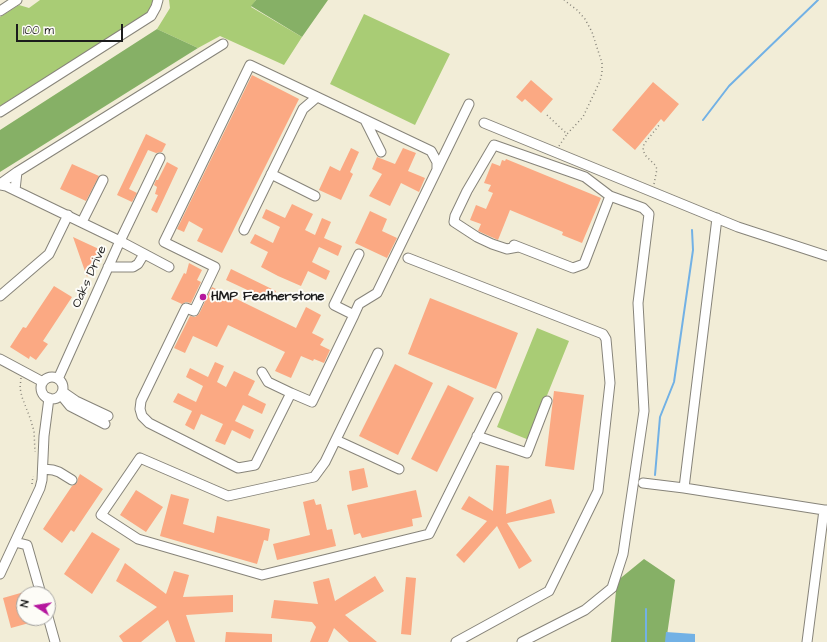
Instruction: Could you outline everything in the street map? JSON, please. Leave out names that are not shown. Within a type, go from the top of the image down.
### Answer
[{"type":"street","points":[[0,11],[17,0]]},
{"type":"street","points":[[0,112],[151,16],[158,0]]},
{"type":"street","points":[[0,185],[17,172],[223,44]]},
{"type":"street","points":[[291,393],[255,465],[238,468],[149,423],[142,416],[140,409],[142,401],[186,308],[194,312],[215,267],[164,242],[250,65],[431,151],[437,162],[437,170]]},
{"type":"street","points":[[244,230],[303,109],[317,97]]},
{"type":"street","points":[[262,372],[268,382],[312,402],[359,304],[377,292],[469,104]]},
{"type":"street","points":[[365,120],[381,152]]},
{"type":"street","points":[[484,123],[738,227],[827,256]]},
{"type":"street","points":[[518,247],[507,249],[492,244],[477,237],[454,222],[455,216],[467,191],[494,145],[585,177],[610,196],[643,208],[649,214],[638,304],[644,411],[623,554],[612,588],[585,610],[522,642]]},
{"type":"street","points":[[160,158],[120,241],[169,268]]},
{"type":"street","points":[[14,190],[17,172]]},
{"type":"street","points":[[271,174],[315,196]]},
{"type":"street","points":[[82,222],[103,180]]},
{"type":"street","name":"Oaks Drive","points":[[0,185],[6,186],[120,241],[58,379]]},
{"type":"street","points":[[503,242],[573,268],[584,264],[610,196]]},
{"type":"street","points":[[0,296],[49,254],[68,215]]},
{"type":"street","points":[[684,488],[717,218]]},
{"type":"street","points":[[108,267],[133,268],[138,264],[144,254]]},
{"type":"street","points":[[354,315],[334,305],[359,254]]},
{"type":"street","points":[[408,258],[603,334],[606,340],[610,383],[598,492],[549,592],[456,642]]},
{"type":"street","points":[[378,353],[325,462],[314,477],[228,496],[140,458],[101,514],[138,539],[262,575],[429,534],[496,397]]},
{"type":"street","points":[[0,359],[43,382]]},
{"type":"street","points":[[55,377],[63,386],[62,393],[54,399],[49,398],[42,392],[43,382],[48,378],[55,377]]},
{"type":"street","points":[[62,393],[106,420]]},
{"type":"street","points":[[0,574],[42,480],[38,469],[49,398]]},
{"type":"street","points":[[477,436],[527,453],[547,401]]},
{"type":"street","points":[[336,440],[399,469]]},
{"type":"street","points":[[38,469],[53,470],[72,480]]},
{"type":"street","points":[[643,483],[825,510],[807,642]]},
{"type":"street","points":[[15,542],[27,545],[40,586]]},
{"type":"street","points":[[51,626],[55,642]]},
{"type":"path","points":[[556,153],[567,134],[583,117],[600,81],[602,63],[592,32],[577,10],[564,0]]},
{"type":"path","points":[[547,115],[567,134]]},
{"type":"path","points":[[651,192],[657,169],[656,165],[645,155],[643,150],[644,144],[660,124]]},
{"type":"path","points":[[24,371],[20,388],[34,431],[34,456]]},
{"type":"path","points":[[36,496],[30,494],[38,469]]},
{"type":"green space","points":[[40,0],[153,0],[149,12],[0,106],[0,17],[19,5],[29,8]]},
{"type":"green space","points":[[169,0],[256,0],[251,7],[302,37],[284,65],[220,36],[198,48],[157,29],[170,8]]},
{"type":"green space","points":[[256,0],[328,0],[302,37],[251,6]]},
{"type":"green space","points":[[364,14],[450,54],[415,125],[330,84]]},
{"type":"green space","points":[[157,29],[198,48],[0,172],[0,130]]},
{"type":"green space","points":[[537,328],[569,341],[529,440],[497,427]]},
{"type":"green space","points":[[644,559],[675,580],[666,642],[611,642],[617,581]]},
{"type":"water","points":[[666,632],[695,634],[695,642],[665,642]]},
{"type":"building","points":[[252,75],[299,99],[222,253],[197,241],[203,229],[189,221],[184,232],[177,229]]},
{"type":"building","points":[[531,80],[553,99],[541,113],[525,99],[522,102],[516,97]]},
{"type":"building","points":[[653,82],[679,104],[664,122],[661,119],[635,150],[612,130]]},
{"type":"building","points":[[146,134],[166,144],[162,152],[156,153],[148,150],[129,189],[137,193],[132,202],[117,195]]},
{"type":"building","points":[[351,148],[359,152],[350,172],[353,174],[341,200],[319,190],[330,166],[340,171]]},
{"type":"building","points":[[403,148],[416,153],[408,171],[425,178],[419,192],[401,183],[390,206],[369,196],[382,174],[372,169],[377,157],[395,164]]},
{"type":"building","points":[[506,159],[601,198],[582,243],[562,235],[563,232],[510,210],[498,240],[478,231],[481,224],[470,220],[476,205],[486,209],[493,193],[488,191],[491,185],[484,183],[492,163],[500,166],[502,160],[505,161]]},
{"type":"building","points":[[167,162],[178,168],[157,213],[151,210],[158,195],[155,194],[157,187],[154,185]]},
{"type":"building","points":[[72,164],[99,176],[86,201],[60,189]]},
{"type":"building","points":[[292,204],[313,214],[305,230],[315,235],[322,218],[331,222],[324,238],[342,246],[338,256],[319,247],[312,262],[330,271],[326,280],[308,271],[301,286],[278,276],[261,267],[268,252],[250,243],[255,234],[273,243],[280,227],[262,218],[266,209],[285,218]]},
{"type":"building","points":[[370,211],[387,219],[382,231],[397,238],[387,258],[355,243]]},
{"type":"building","points":[[73,237],[101,250],[87,277]]},
{"type":"building","points":[[189,263],[202,270],[197,280],[201,282],[191,303],[186,302],[182,304],[171,299],[184,273],[186,274]]},
{"type":"building","points":[[231,269],[276,291],[271,301],[226,280]]},
{"type":"building","points":[[54,286],[72,297],[43,341],[48,344],[36,360],[30,356],[29,359],[10,347],[23,327],[26,328]]},
{"type":"building","points":[[212,287],[296,328],[306,307],[321,315],[312,333],[324,339],[320,345],[330,350],[324,363],[314,359],[313,361],[301,356],[291,378],[275,371],[285,352],[228,325],[217,347],[193,336],[185,353],[174,348],[190,316],[195,317],[199,314]]},
{"type":"building","points":[[430,298],[518,333],[496,389],[408,354]]},
{"type":"building","points":[[215,362],[224,366],[217,382],[226,387],[234,371],[255,381],[248,395],[266,404],[262,414],[243,405],[235,421],[254,430],[250,439],[232,430],[225,445],[215,441],[223,424],[201,414],[194,430],[185,425],[192,411],[173,402],[178,393],[196,402],[203,386],[186,377],[190,368],[208,377]]},
{"type":"building","points":[[395,364],[433,383],[398,455],[359,436]]},
{"type":"building","points":[[448,385],[474,398],[437,472],[411,459]]},
{"type":"building","points":[[554,391],[584,395],[574,470],[545,466]]},
{"type":"building","points":[[496,465],[509,466],[506,514],[551,499],[555,513],[507,523],[532,561],[519,569],[497,526],[464,563],[456,555],[487,521],[461,509],[469,496],[493,511]]},
{"type":"building","points":[[364,468],[368,487],[352,491],[349,471]]},
{"type":"building","points":[[80,474],[103,489],[74,532],[71,530],[62,543],[43,529],[72,486],[77,483]]},
{"type":"building","points":[[136,490],[163,507],[146,532],[120,515]]},
{"type":"building","points":[[416,490],[422,517],[412,519],[413,526],[362,538],[360,533],[354,535],[347,505]]},
{"type":"building","points":[[171,494],[189,499],[183,524],[214,533],[217,516],[270,529],[268,541],[264,540],[257,564],[160,536]]},
{"type":"building","points":[[314,499],[316,505],[321,504],[327,530],[332,529],[336,546],[277,560],[273,544],[310,535],[303,502]]},
{"type":"building","points":[[92,532],[120,549],[92,594],[64,574]]},
{"type":"building","points":[[125,563],[166,594],[174,571],[189,575],[183,597],[233,595],[233,612],[186,615],[195,642],[176,642],[168,620],[141,642],[123,642],[119,636],[157,607],[116,581]]},
{"type":"building","points":[[375,576],[384,591],[345,615],[377,642],[349,642],[334,628],[328,642],[310,642],[316,627],[312,622],[271,618],[274,600],[318,604],[313,582],[329,578],[335,601]]},
{"type":"building","points":[[406,577],[416,578],[411,635],[401,634]]},
{"type":"building","points":[[16,594],[16,626],[18,626],[11,628],[3,598]]},
{"type":"building","points":[[226,632],[272,634],[272,642],[225,642]]},
{"type":"waterway","points":[[703,120],[729,86],[818,0]]},
{"type":"waterway","points":[[655,475],[660,417],[674,382],[693,250],[692,230]]},
{"type":"waterway","points":[[646,609],[646,642]]},
{"type":"place","name":"HMP Featherstone","points":[[203,297]]}]
